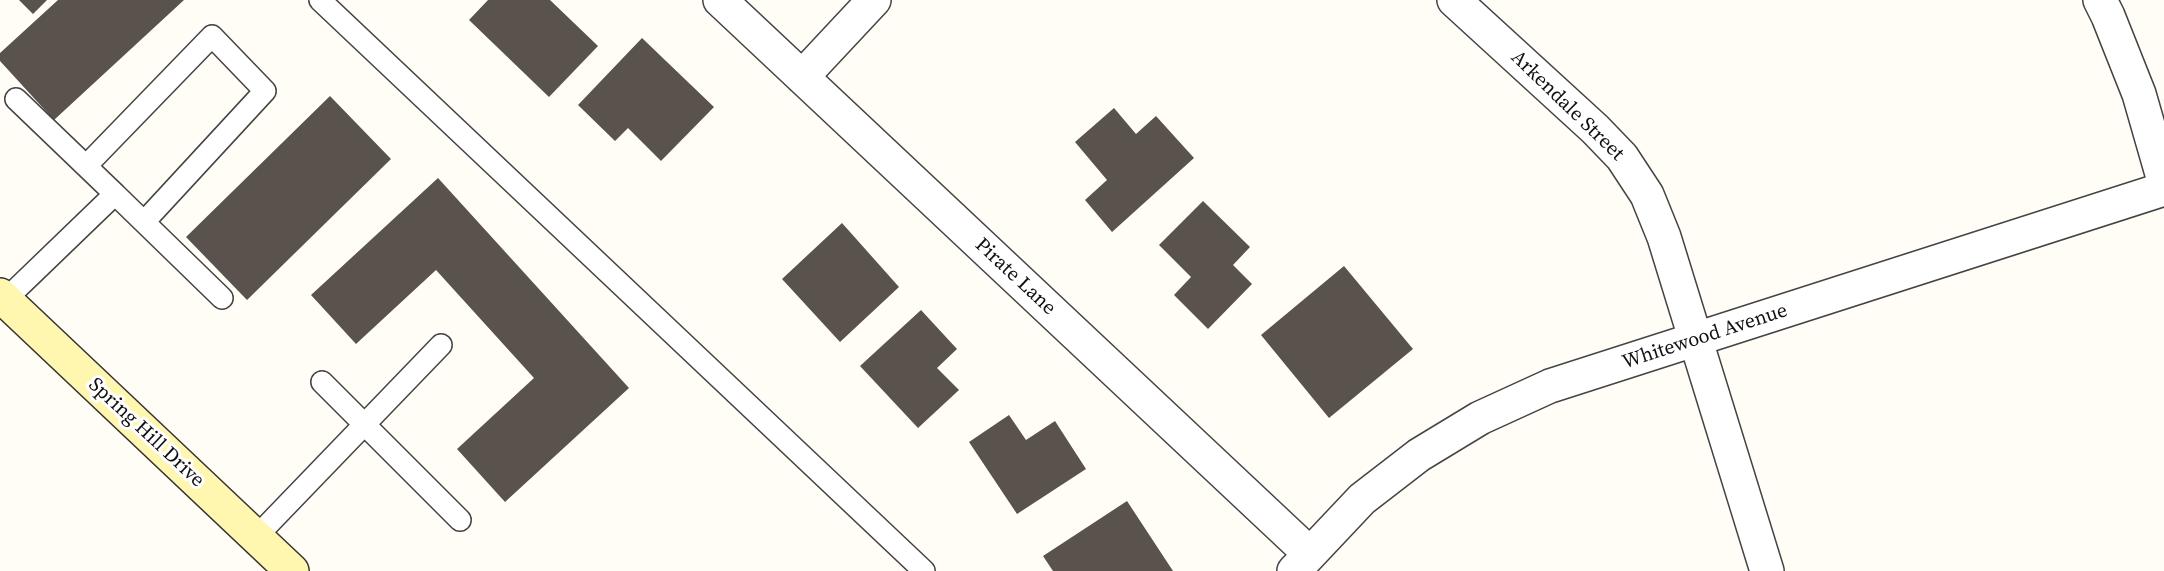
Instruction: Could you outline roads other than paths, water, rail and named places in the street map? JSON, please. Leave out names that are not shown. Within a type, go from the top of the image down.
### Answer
[{"type":"main road","name":"Spring Hill Drive","points":[[2,297],[292,571]]},
{"type":"street","name":"Pirate Lane","points":[[720,0],[1302,562]]},
{"type":"street","points":[[802,77],[874,0]]},
{"type":"street","name":"Arkendale Street","points":[[1454,0],[1595,129],[1622,157],[1647,195],[1660,226],[1767,571]]},
{"type":"street","points":[[2100,0],[2139,94],[2164,181]]},
{"type":"street","name":"Whitewood Avenue","points":[[1302,562],[1362,499],[1419,455],[1480,418],[1551,386],[2164,189]]},
{"type":"lane","points":[[320,0],[924,571]]},
{"type":"lane","points":[[86,166],[212,36],[266,91],[144,222]]},
{"type":"lane","points":[[16,99],[222,298]]},
{"type":"lane","points":[[2,297],[115,194]]},
{"type":"lane","points":[[256,537],[441,345]]},
{"type":"lane","points":[[322,382],[460,520]]}]
